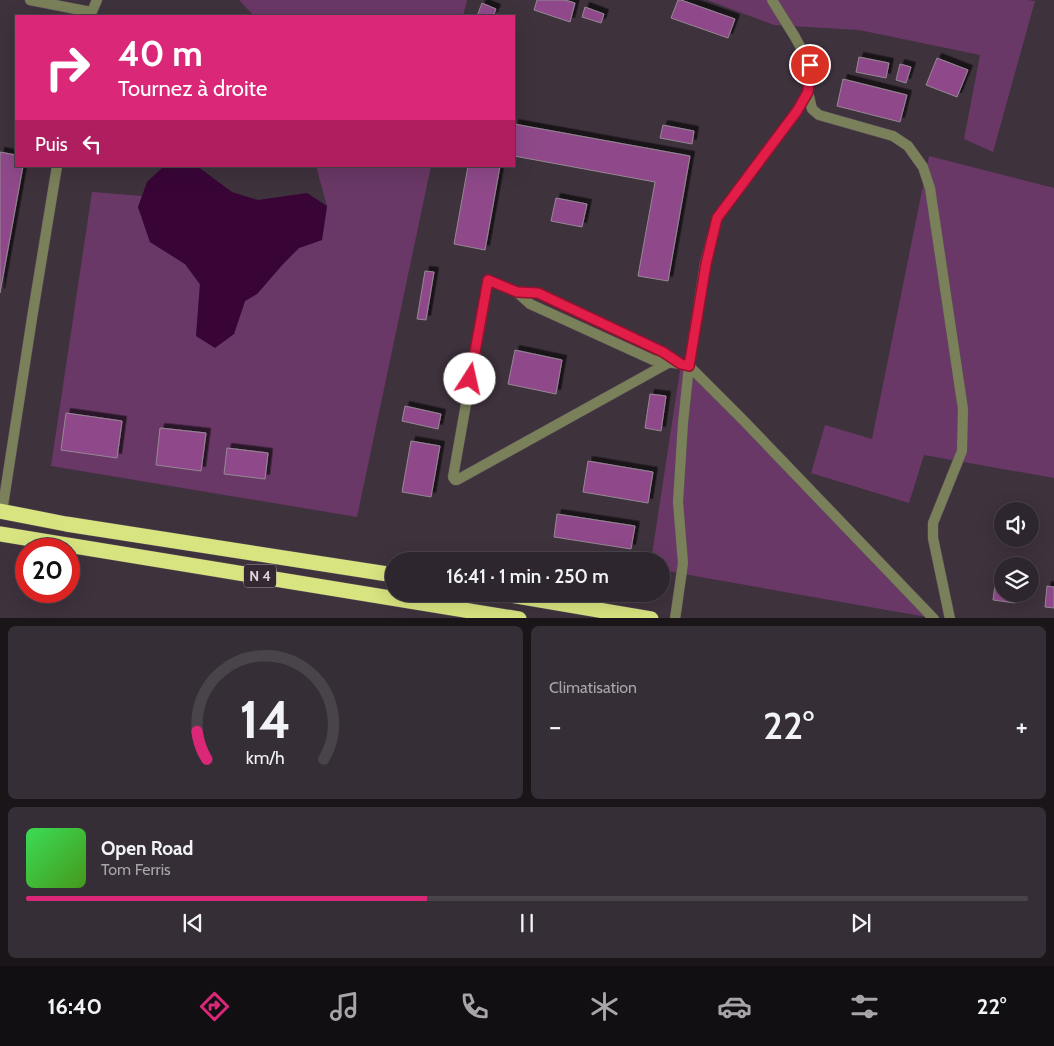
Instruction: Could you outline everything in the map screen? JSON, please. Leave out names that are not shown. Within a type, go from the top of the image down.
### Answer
[{"type":"highway","name":"N 4","points":[[1,511],[66,524],[385,574]]},
{"type":"highway","name":"N 4","points":[[0,534],[519,618]]},
{"type":"highway","points":[[553,602],[651,618]]},
{"type":"street","points":[[30,0],[91,14],[96,0]]},
{"type":"street","points":[[772,0],[810,65],[808,92],[812,109],[819,115],[893,136],[908,146],[923,167],[930,188],[963,409],[962,451],[932,523],[933,538],[950,618]]},
{"type":"street","points":[[675,618],[683,563],[678,502],[685,365],[717,218],[797,111],[808,92]]},
{"type":"street","points":[[1,511],[3,488],[57,167]]},
{"type":"street","points":[[670,362],[466,476],[457,480],[453,477],[488,280],[517,292],[538,293],[663,352],[685,365],[744,421],[934,618]]},
{"type":"street","points":[[517,292],[530,304],[652,360],[685,365]]},
{"type":"shaded area","points":[[239,0],[467,0],[463,15],[253,15]]},
{"type":"shaded area","points":[[707,0],[1035,1],[993,152],[964,139],[980,55],[859,30],[774,25]]},
{"type":"shaded area","points":[[929,156],[1054,188],[1054,478],[924,455],[909,503],[811,473],[825,425],[872,439]]},
{"type":"shaded area","points":[[163,167],[198,167],[232,192],[258,200],[307,193],[327,206],[322,240],[299,248],[257,294],[245,301],[234,334],[215,348],[196,336],[200,284],[185,264],[150,242],[138,207],[147,182]]},
{"type":"shaded area","points":[[316,167],[431,167],[357,517],[51,466],[92,192],[142,196],[138,207],[150,242],[185,264],[200,285],[196,336],[234,334],[245,301],[257,294],[299,248],[322,240],[327,206]]},
{"type":"shaded area","points":[[681,364],[689,366],[932,618],[670,572],[670,552],[652,552]]},
{"type":"building","points":[[537,0],[565,0],[575,3],[570,22],[534,10]]},
{"type":"building","points":[[678,0],[735,19],[728,38],[671,18]]},
{"type":"building","points":[[482,3],[496,9],[493,15],[477,15]]},
{"type":"building","points":[[585,7],[604,14],[601,23],[582,17]]},
{"type":"building","points":[[859,57],[889,63],[886,78],[856,72]]},
{"type":"building","points":[[937,58],[968,70],[957,97],[926,85]]},
{"type":"building","points":[[900,64],[911,67],[906,83],[896,80]]},
{"type":"building","points":[[843,79],[907,95],[900,122],[837,106]]},
{"type":"building","points":[[515,124],[690,156],[668,281],[638,276],[655,182],[515,156]]},
{"type":"building","points":[[663,125],[694,131],[692,144],[660,138]]},
{"type":"building","points":[[0,152],[15,155],[15,167],[23,167],[0,293]]},
{"type":"building","points":[[468,167],[500,167],[485,250],[454,244]]},
{"type":"building","points":[[556,198],[587,204],[582,227],[551,221]]},
{"type":"building","points":[[425,271],[434,272],[426,320],[417,319]]},
{"type":"building","points":[[515,350],[562,360],[556,394],[508,384]]},
{"type":"building","points":[[650,394],[666,396],[661,431],[645,428]]},
{"type":"building","points":[[405,406],[441,414],[438,429],[402,421]]},
{"type":"building","points":[[66,413],[122,421],[117,458],[61,450]]},
{"type":"building","points":[[160,428],[206,433],[201,471],[156,465]]},
{"type":"building","points":[[411,441],[440,446],[431,497],[402,492]]},
{"type":"building","points":[[227,448],[268,453],[265,479],[224,474]]},
{"type":"building","points":[[588,461],[653,472],[648,503],[583,492]]},
{"type":"building","points":[[557,514],[635,526],[631,549],[554,537]]},
{"type":"building","points":[[1047,586],[1054,587],[1054,608],[1045,607]]},
{"type":"route","points":[[470,379],[488,280],[517,292],[538,293],[663,352],[681,364],[689,366],[706,264],[717,218],[797,111],[808,92],[810,65]]}]
